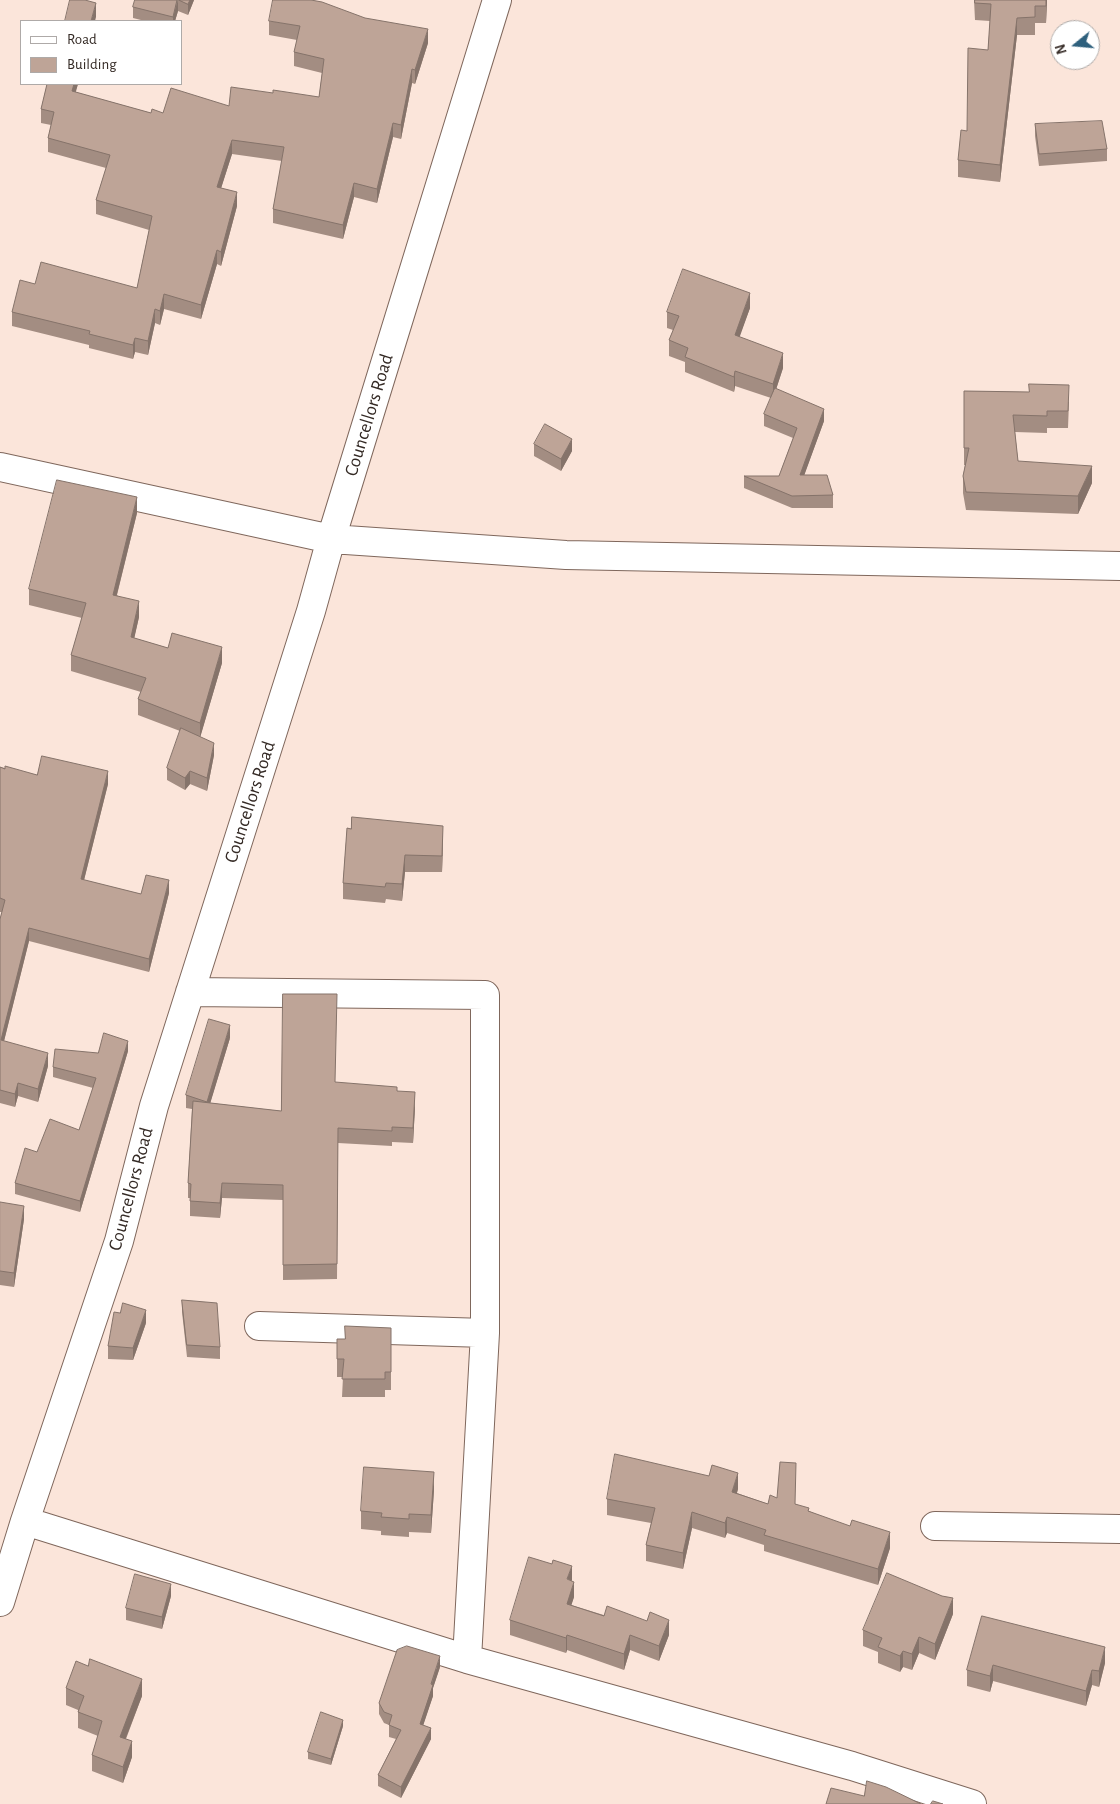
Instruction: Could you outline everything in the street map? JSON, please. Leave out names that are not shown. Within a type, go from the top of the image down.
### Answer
[{"type":"street","name":"Councellors Road","points":[[0,1602],[24,1521],[119,1241],[154,1106],[308,620],[331,539],[497,0]]},
{"type":"street","points":[[0,466],[331,539],[566,555],[1120,566]]},
{"type":"street","points":[[190,992],[485,995],[485,1333],[467,1660]]},
{"type":"street","points":[[259,1326],[485,1333]]},
{"type":"street","points":[[24,1521],[467,1660],[852,1766],[972,1804]]},
{"type":"street","points":[[935,1526],[1120,1529]]},
{"type":"building","points":[[70,0],[85,0],[96,3],[91,20],[65,20]]},
{"type":"building","points":[[135,0],[177,0],[173,17],[133,7]]},
{"type":"building","points":[[179,0],[190,0],[188,4]]},
{"type":"building","points":[[273,0],[311,0],[322,2],[365,18],[428,29],[415,70],[412,69],[401,125],[393,123],[377,189],[354,183],[343,225],[273,209],[284,147],[232,140],[217,187],[237,192],[221,252],[217,250],[201,305],[164,294],[160,311],[155,309],[148,341],[135,338],[133,345],[89,334],[90,331],[12,312],[20,280],[35,284],[41,262],[137,288],[152,216],[96,200],[110,155],[48,138],[54,112],[41,109],[47,85],[74,85],[72,91],[151,113],[152,109],[163,113],[171,88],[229,106],[231,87],[273,93],[273,90],[319,97],[324,59],[294,52],[300,26],[269,21]]},
{"type":"building","points":[[975,0],[1046,0],[1046,6],[1035,6],[1035,17],[1017,18],[1000,165],[958,160],[961,130],[967,131],[968,48],[988,50],[991,4],[975,3]]},
{"type":"building","points":[[1102,121],[1107,149],[1039,154],[1035,124]]},
{"type":"building","points":[[683,269],[750,293],[735,335],[783,353],[773,384],[735,371],[734,377],[685,357],[688,348],[669,340],[679,316],[667,312]]},
{"type":"building","points":[[1029,384],[1069,385],[1068,411],[1047,411],[1047,416],[1013,415],[1018,461],[1092,466],[1078,496],[966,492],[963,476],[969,448],[964,448],[964,391],[1029,392]]},
{"type":"building","points":[[775,388],[824,409],[800,475],[827,475],[833,495],[792,496],[744,476],[779,476],[797,428],[764,414]]},
{"type":"building","points":[[545,424],[572,439],[561,459],[534,444]]},
{"type":"building","points":[[57,480],[137,497],[113,595],[139,601],[131,637],[168,648],[172,633],[222,647],[200,723],[138,699],[146,678],[71,655],[86,603],[29,589]]},
{"type":"building","points":[[181,728],[214,743],[207,778],[190,771],[185,778],[167,768]]},
{"type":"building","points":[[42,756],[108,771],[81,879],[141,894],[146,875],[169,880],[149,959],[29,928],[1,1040],[48,1053],[38,1089],[18,1083],[15,1094],[0,1090],[0,919],[5,900],[0,898],[0,767],[5,769],[5,766],[37,775]]},
{"type":"building","points":[[352,817],[443,826],[442,856],[405,855],[402,884],[386,883],[385,887],[343,883],[347,828],[351,829]]},
{"type":"building","points":[[283,994],[337,994],[335,1082],[397,1087],[397,1091],[415,1092],[413,1128],[392,1127],[392,1131],[338,1128],[337,1264],[283,1265],[283,1185],[222,1183],[220,1203],[190,1201],[191,1184],[188,1183],[193,1101],[281,1111]]},
{"type":"building","points":[[209,1019],[230,1025],[207,1102],[186,1095]]},
{"type":"building","points":[[104,1033],[128,1041],[80,1201],[15,1183],[25,1148],[37,1152],[50,1119],[79,1130],[96,1078],[53,1067],[55,1049],[98,1053]]},
{"type":"building","points":[[0,1202],[24,1206],[14,1273],[0,1271]]},
{"type":"building","points":[[182,1300],[217,1303],[220,1347],[187,1345]]},
{"type":"building","points":[[123,1303],[146,1310],[133,1348],[108,1346],[114,1312],[120,1313]]},
{"type":"building","points":[[345,1326],[391,1328],[391,1372],[385,1372],[385,1379],[342,1379],[344,1359],[337,1359],[337,1339],[345,1339]]},
{"type":"building","points":[[615,1454],[709,1476],[712,1465],[738,1473],[732,1492],[768,1504],[770,1495],[777,1498],[780,1462],[796,1463],[795,1504],[809,1508],[808,1511],[850,1526],[852,1520],[890,1532],[878,1569],[764,1535],[766,1530],[727,1517],[725,1523],[692,1512],[683,1553],[646,1545],[655,1508],[607,1499]]},
{"type":"building","points":[[364,1467],[434,1472],[431,1515],[409,1514],[409,1519],[381,1517],[382,1513],[361,1511]]},
{"type":"building","points":[[529,1557],[552,1564],[553,1560],[572,1566],[567,1579],[574,1582],[567,1604],[604,1616],[607,1606],[647,1621],[650,1612],[669,1620],[659,1646],[630,1635],[624,1654],[567,1635],[566,1638],[510,1620]]},
{"type":"building","points":[[887,1573],[942,1596],[953,1598],[935,1644],[919,1637],[912,1654],[903,1651],[900,1656],[878,1647],[882,1638],[863,1630]]},
{"type":"building","points":[[135,1574],[171,1584],[162,1617],[126,1608]]},
{"type":"building","points":[[982,1616],[1105,1647],[1099,1671],[1092,1670],[1086,1691],[993,1665],[990,1676],[967,1670]]},
{"type":"building","points":[[407,1646],[440,1656],[420,1724],[431,1728],[401,1787],[378,1775],[401,1730],[389,1725],[392,1715],[384,1712],[379,1703],[397,1650]]},
{"type":"building","points":[[90,1659],[142,1679],[120,1737],[132,1741],[123,1767],[92,1755],[102,1721],[78,1712],[84,1696],[66,1688],[76,1661],[88,1666]]},
{"type":"building","points":[[321,1712],[343,1720],[331,1759],[308,1752]]},
{"type":"building","points":[[867,1781],[886,1787],[921,1804],[826,1804],[831,1788],[864,1796]]},
{"type":"building","points":[[933,1801],[943,1804],[931,1804]]}]
